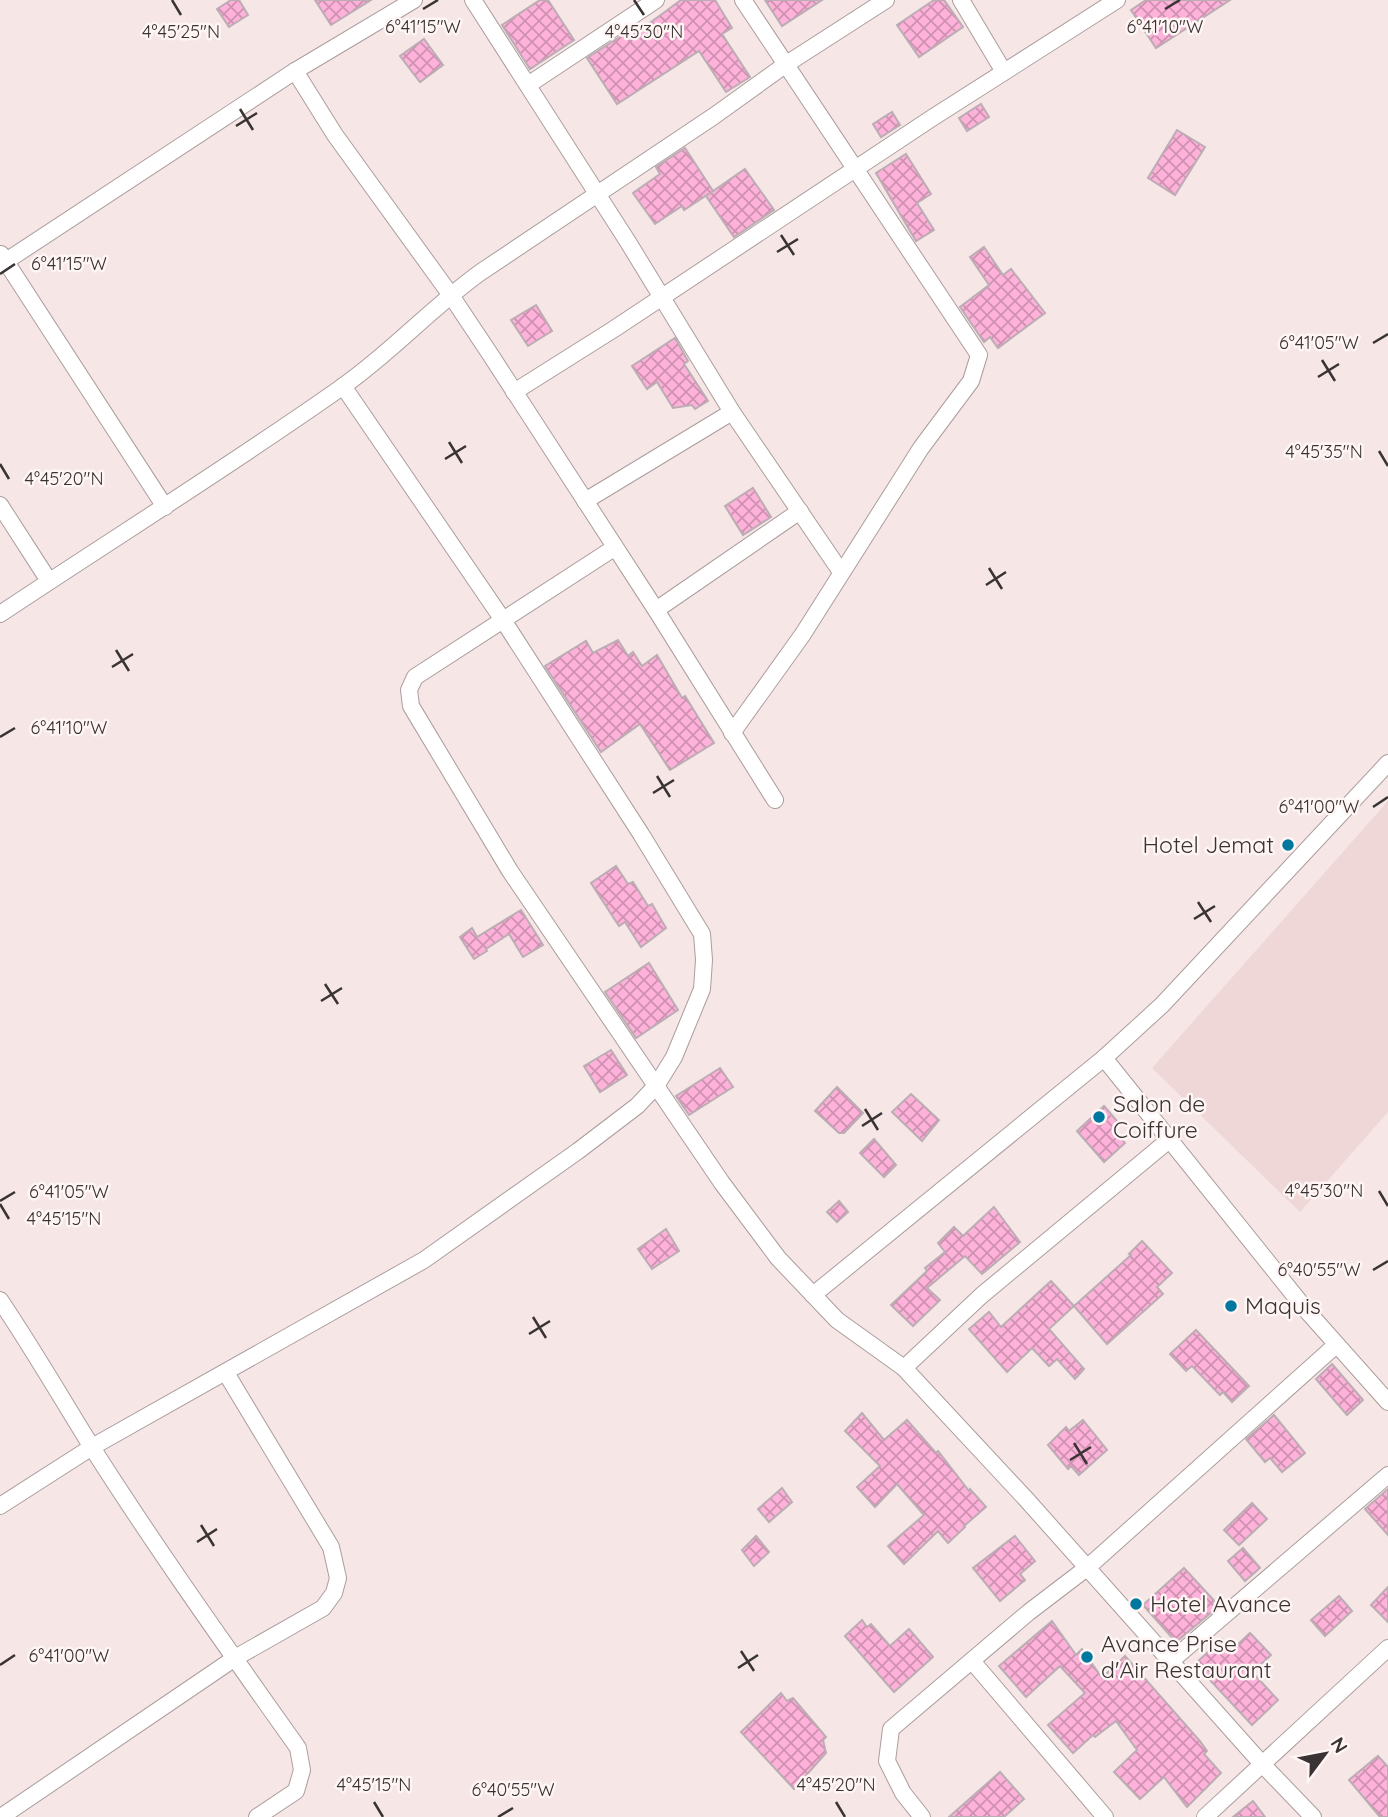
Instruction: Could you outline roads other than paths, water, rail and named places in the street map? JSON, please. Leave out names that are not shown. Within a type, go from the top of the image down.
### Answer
[{"type":"street","points":[[165,507],[2,259],[295,71],[414,0]]},
{"type":"street","points":[[473,0],[732,412],[841,572]]},
{"type":"street","points":[[528,85],[656,0]]},
{"type":"street","points":[[732,733],[803,634],[921,448],[971,381],[979,355],[743,0]]},
{"type":"street","points":[[0,614],[165,507],[343,386],[390,351],[450,294],[785,65],[886,0]]},
{"type":"street","points":[[961,0],[1004,72]]},
{"type":"street","points":[[514,392],[1117,0]]},
{"type":"street","points":[[295,71],[335,135],[450,294],[586,501],[775,800]]},
{"type":"street","points":[[0,1506],[92,1447],[424,1260],[628,1114],[656,1086],[674,1057],[702,989],[702,934],[503,620],[343,386]]},
{"type":"street","points":[[586,501],[732,412]]},
{"type":"street","points":[[0,505],[49,581]]},
{"type":"street","points":[[656,610],[800,511]]},
{"type":"street","points":[[614,548],[415,677],[409,691],[411,706],[510,871],[576,964],[722,1183],[778,1258],[837,1320],[904,1368],[1088,1567],[1312,1817]]},
{"type":"street","points":[[813,1295],[1104,1058],[1162,1005],[1388,763]]},
{"type":"street","points":[[1104,1058],[1336,1345],[1388,1402]]},
{"type":"street","points":[[904,1368],[982,1295],[1169,1140]]},
{"type":"street","points":[[0,1300],[185,1588],[298,1748],[302,1770],[296,1791],[257,1817]]},
{"type":"street","points":[[922,1817],[903,1793],[887,1761],[891,1729],[1029,1612],[1088,1567],[1336,1345]]},
{"type":"street","points":[[1,1817],[235,1658],[323,1608],[334,1593],[338,1578],[331,1547],[226,1373]]},
{"type":"street","points":[[1171,1661],[1388,1475]]},
{"type":"street","points":[[1205,1817],[1388,1648]]},
{"type":"street","points":[[972,1661],[1105,1817]]},
{"type":"place","name":"Hotel Jemat","points":[[1288,845]]},
{"type":"place","name":"Salon de Coiffure","points":[[1099,1117]]},
{"type":"place","name":"Maquis","points":[[1231,1306]]},
{"type":"place","name":"Hotel Avance","points":[[1136,1604]]},
{"type":"place","name":"Avance Prise d'Air Restaurant","points":[[1087,1657]]}]
